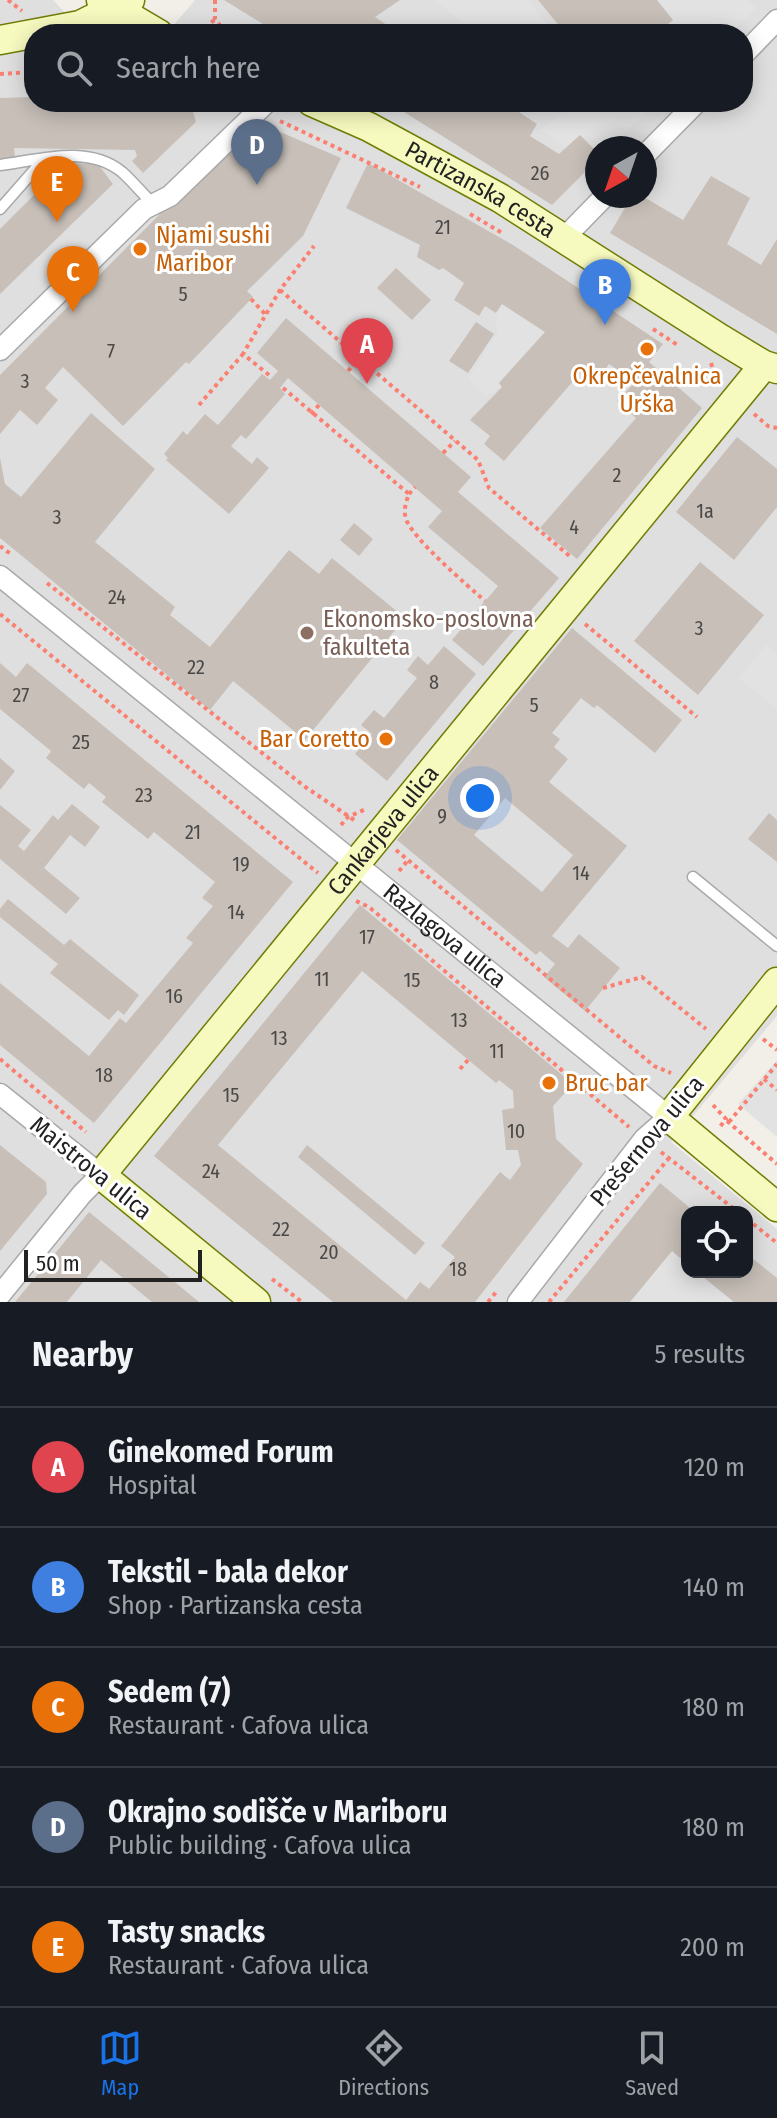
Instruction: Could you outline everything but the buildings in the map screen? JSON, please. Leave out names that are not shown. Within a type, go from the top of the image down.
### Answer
[{"type":"street","points":[[81,24],[114,2],[145,24]]},
{"type":"street","points":[[753,45],[777,20]]},
{"type":"street","points":[[0,40],[24,36]]},
{"type":"street","points":[[0,350],[144,209],[170,196],[257,112]]},
{"type":"street","name":"Partizanska cesta","points":[[334,112],[393,139],[500,198],[773,371]]},
{"type":"street","points":[[657,143],[687,112]]},
{"type":"street","points":[[564,238],[593,208]]},
{"type":"street","name":"Cankarjeva ulica","points":[[0,1295],[565,607],[773,371]]},
{"type":"street","name":"Razlagova ulica","points":[[0,576],[777,1207]]},
{"type":"street","name":"Prešernova ulica","points":[[518,1302],[644,1139],[669,1117],[777,982]]},
{"type":"street","name":"Maistrova ulica","points":[[0,1094],[256,1302]]},
{"type":"lane","points":[[0,165],[83,155],[103,160],[121,171],[153,204]]},
{"type":"lane","points":[[0,209],[44,159]]},
{"type":"lane","points":[[693,877],[777,946]]},
{"type":"path","points":[[215,0],[215,19],[219,24]]},
{"type":"path","points":[[210,24],[215,19]]},
{"type":"path","points":[[0,74],[24,73]]},
{"type":"path","points":[[296,127],[307,136],[359,156],[420,187]]},
{"type":"path","points":[[460,208],[515,241]]},
{"type":"path","points":[[199,405],[243,354],[280,290],[314,246]]},
{"type":"path","points":[[280,290],[478,460],[489,488],[592,575]]},
{"type":"path","points":[[251,299],[265,314]]},
{"type":"path","points":[[645,324],[680,346]]},
{"type":"path","points":[[243,354],[269,375]]},
{"type":"path","points":[[348,371],[359,358]]},
{"type":"path","points":[[709,359],[715,375],[714,384]]},
{"type":"path","points":[[283,388],[409,494]]},
{"type":"path","points":[[311,414],[319,405]]},
{"type":"path","points":[[753,413],[768,426],[777,428]]},
{"type":"path","points":[[443,453],[455,441]]},
{"type":"path","points":[[415,487],[404,506],[406,521],[444,565],[485,601]]},
{"type":"path","points":[[0,546],[22,563]]},
{"type":"path","points":[[46,582],[315,794],[359,823]]},
{"type":"path","points":[[565,607],[697,717]]},
{"type":"path","points":[[0,614],[319,874]]},
{"type":"path","points":[[342,824],[348,817]]},
{"type":"path","points":[[393,879],[409,859],[654,1066],[674,1074]]},
{"type":"path","points":[[352,901],[369,907],[630,1128]]},
{"type":"path","points":[[603,988],[642,977],[708,1030]]},
{"type":"path","points":[[763,1039],[777,1050]]},
{"type":"path","points":[[0,1059],[93,1139]]},
{"type":"path","points":[[460,1069],[468,1060]]},
{"type":"path","points":[[716,1132],[777,1064]]},
{"type":"path","points":[[764,1079],[777,1090]]},
{"type":"path","points":[[714,1106],[777,1164]]},
{"type":"path","points":[[549,1302],[669,1158],[730,1206]]},
{"type":"path","points":[[753,1224],[777,1243]]},
{"type":"shaded area","points":[[0,0],[53,0],[76,24],[24,24],[24,112],[753,112],[753,24],[175,24],[195,0],[777,0],[777,1016],[671,1142],[749,1206],[681,1206],[681,1278],[753,1278],[753,1209],[777,1229],[777,1302],[0,1302]]},
{"type":"shaded area","points":[[434,0],[528,0],[547,24],[465,24]]},
{"type":"shaded area","points":[[657,0],[748,0],[756,8],[739,24],[656,24]]},
{"type":"shaded area","points":[[562,112],[647,112],[622,136],[585,136],[585,139],[581,135],[565,148],[541,130]]},
{"type":"shaded area","points":[[502,304],[545,332],[499,382],[502,387],[485,396],[468,379],[497,333],[496,313]]},
{"type":"shaded area","points":[[766,645],[777,654],[777,709],[739,678]]},
{"type":"shaded area","points":[[777,1060],[777,1137],[738,1104]]},
{"type":"shaded area","points":[[672,1251],[681,1259],[681,1278],[704,1278],[734,1302],[630,1302]]},
{"type":"place","name":"Okrajno sodišče v Mariboru","points":[[257,185]]},
{"type":"place","name":"Tasty snacks","points":[[57,222]]},
{"type":"place","name":"Njami sushi Maribor","points":[[140,249]]},
{"type":"place","name":"Sedem (7)","points":[[73,312]]},
{"type":"place","name":"Tekstil - bala dekor","points":[[605,325]]},
{"type":"place","name":"Okrepčevalnica Urška","points":[[647,349]]},
{"type":"place","name":"Ginekomed Forum","points":[[367,384]]},
{"type":"place","name":"Ekonomsko-poslovna fakulteta","points":[[307,633]]},
{"type":"place","name":"Bar Coretto","points":[[386,739]]},
{"type":"place","name":"Bruc bar","points":[[549,1083]]}]
